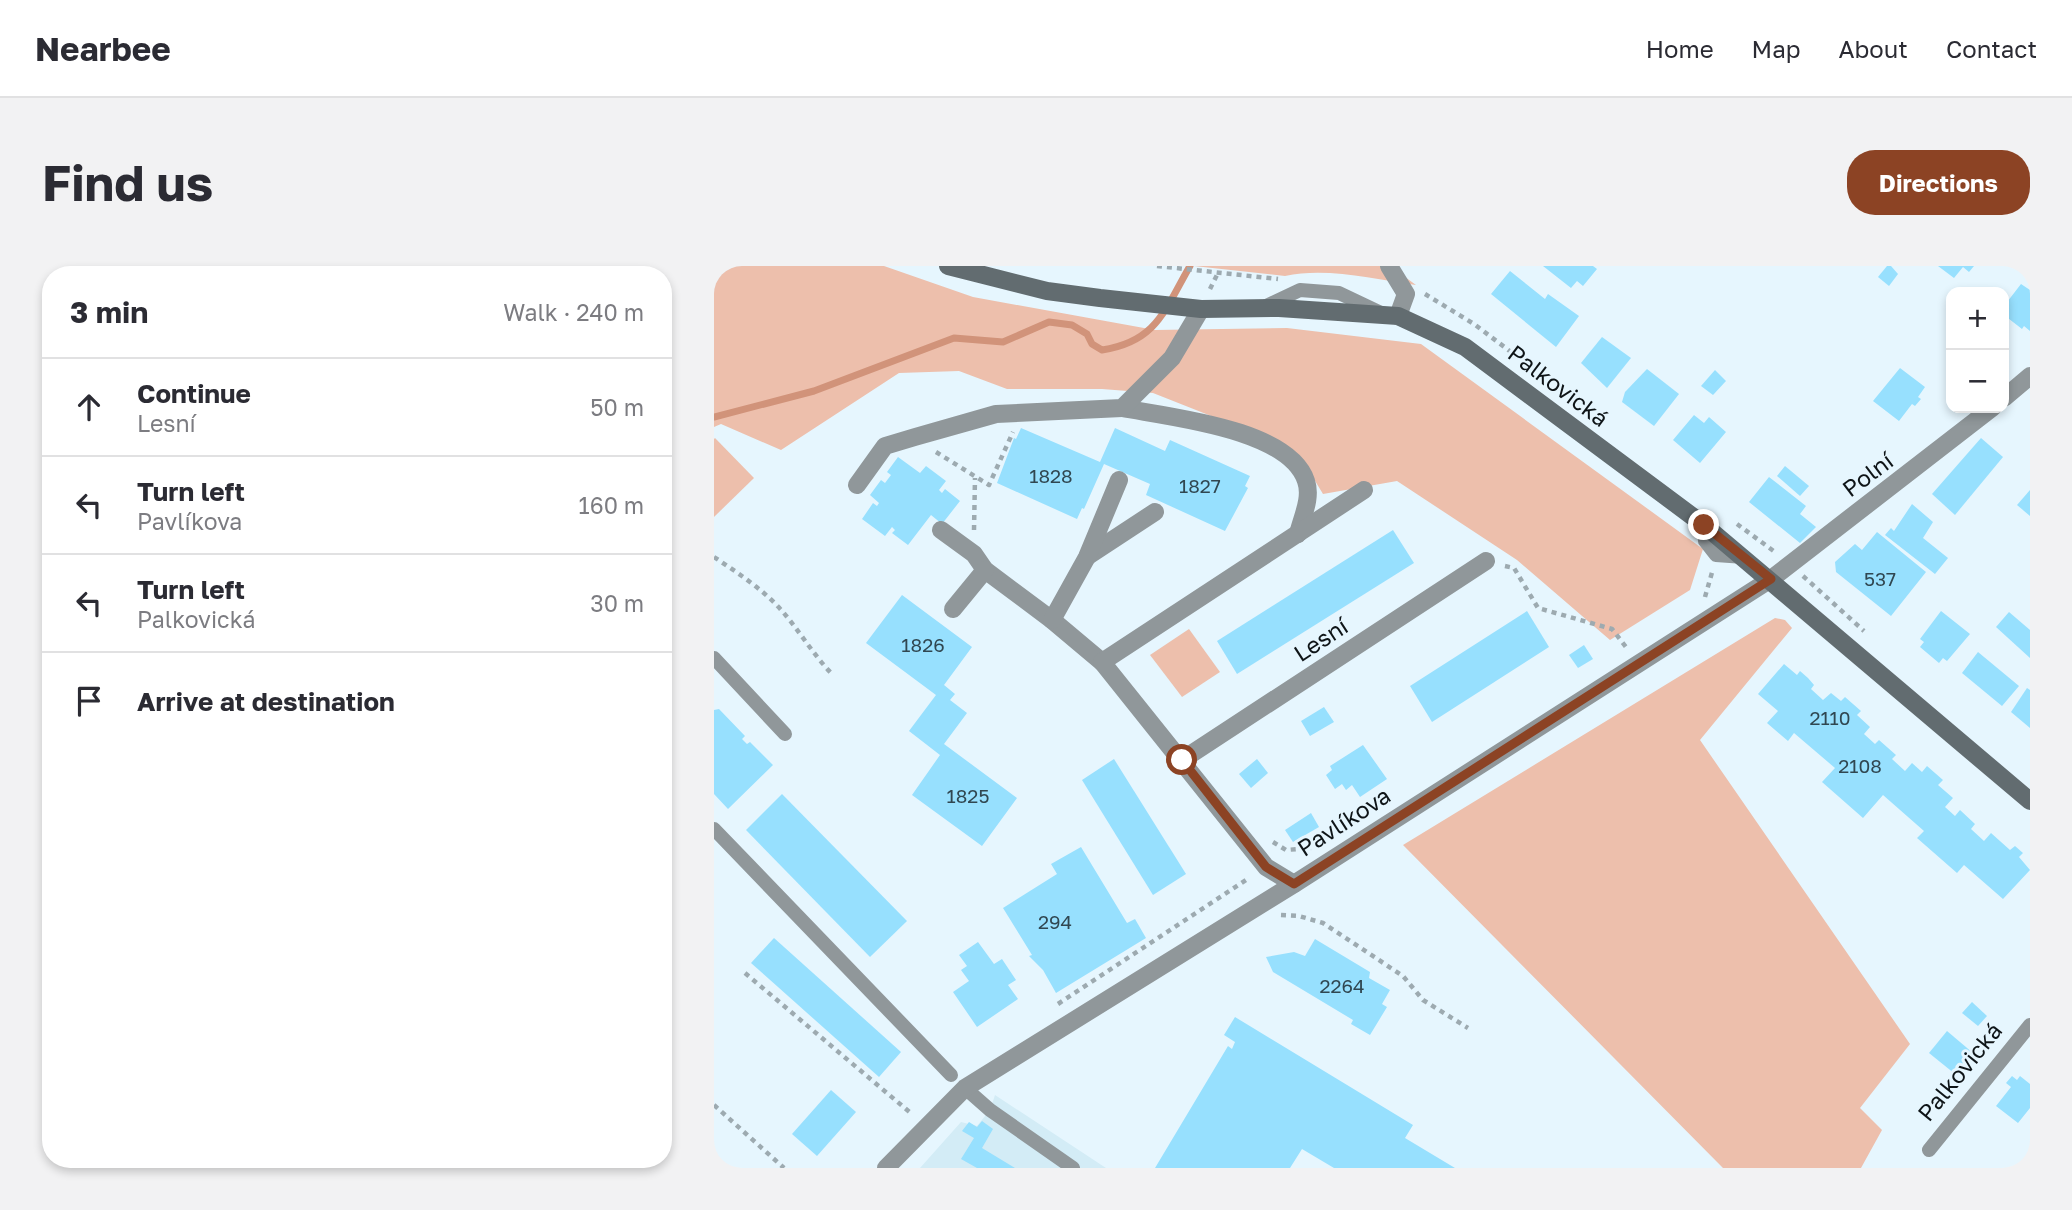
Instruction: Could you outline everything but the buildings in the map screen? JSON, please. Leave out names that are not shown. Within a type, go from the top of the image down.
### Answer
[{"type":"street","name":"Palkovická","points":[[948,266],[1046,291],[1148,303],[1194,308],[1261,308],[1392,316],[1465,347],[1704,525],[1771,579],[1906,699],[2030,801]]},
{"type":"street","points":[[1389,266],[1406,294],[1392,316]]},
{"type":"street","points":[[1122,408],[1172,358],[1194,308]]},
{"type":"street","points":[[2009,394],[2030,376]]},
{"type":"street","points":[[858,485],[885,446],[996,414],[1122,408],[1218,427],[1282,450],[1292,458],[1306,482],[1307,502],[1298,534]]},
{"type":"street","name":"Polní","points":[[1771,579],[1986,413]]},
{"type":"street","points":[[1052,620],[1087,557],[1118,480]]},
{"type":"street","points":[[1102,662],[1364,490]]},
{"type":"street","points":[[1087,557],[1155,512]]},
{"type":"street","points":[[941,530],[974,554],[985,570],[1052,620],[1102,662],[1266,867],[1294,884]]},
{"type":"street","name":"Lesní","points":[[1182,760],[1486,561]]},
{"type":"street","points":[[953,609],[985,570]]},
{"type":"street","name":"Pavlíkova","points":[[886,1168],[965,1088],[1294,884],[1771,579]]},
{"type":"lane","points":[[714,658],[785,734]]},
{"type":"lane","points":[[714,829],[951,1075]]},
{"type":"lane","name":"Palkovická","points":[[1929,1150],[2030,1025]]},
{"type":"lane","points":[[965,1088],[990,1110],[1073,1168]]},
{"type":"path","points":[[1157,266],[1201,271]]},
{"type":"path","points":[[915,438],[989,485],[1021,412]]},
{"type":"path","points":[[974,554],[975,478]]},
{"type":"path","points":[[714,557],[745,579],[783,612],[809,650],[831,673]]},
{"type":"path","points":[[1486,561],[1514,568],[1538,608],[1612,629],[1626,647]]},
{"type":"path","points":[[1268,922],[1280,915],[1299,916],[1323,923],[1403,976],[1423,1000],[1468,1028]]},
{"type":"path","points":[[745,973],[913,1116]]},
{"type":"path","points":[[714,1105],[784,1168]]},
{"type":"shaded area","points":[[714,266],[884,266],[973,297],[1155,330],[1287,328],[1421,344],[1703,549],[1690,590],[1610,640],[1517,560],[1397,481],[1323,494],[1300,456],[1244,429],[1153,393],[1102,389],[1007,389],[959,371],[899,373],[781,450],[721,424],[714,427]]},
{"type":"shaded area","points":[[1194,266],[1390,266],[1416,285],[1333,273],[1285,276]]},
{"type":"shaded area","points":[[714,439],[754,478],[714,517]]},
{"type":"shaded area","points":[[1775,618],[1785,620],[1792,628],[1700,740],[1910,1044],[1860,1108],[1882,1130],[1861,1168],[1723,1168],[1403,845]]},
{"type":"shaded area","points":[[1189,629],[1220,672],[1182,697],[1150,655]]},
{"type":"shaded area","points":[[995,1095],[1106,1168],[920,1168],[961,1122],[977,1126],[990,1110]]},
{"type":"waterway","points":[[714,417],[814,391],[954,338],[1003,342],[1049,322],[1072,325],[1087,334],[1092,344],[1102,350],[1121,346],[1135,340],[1157,321],[1190,266]]},
{"type":"route","points":[[1182,760],[1266,867],[1294,884],[1771,579],[1704,525]]}]
